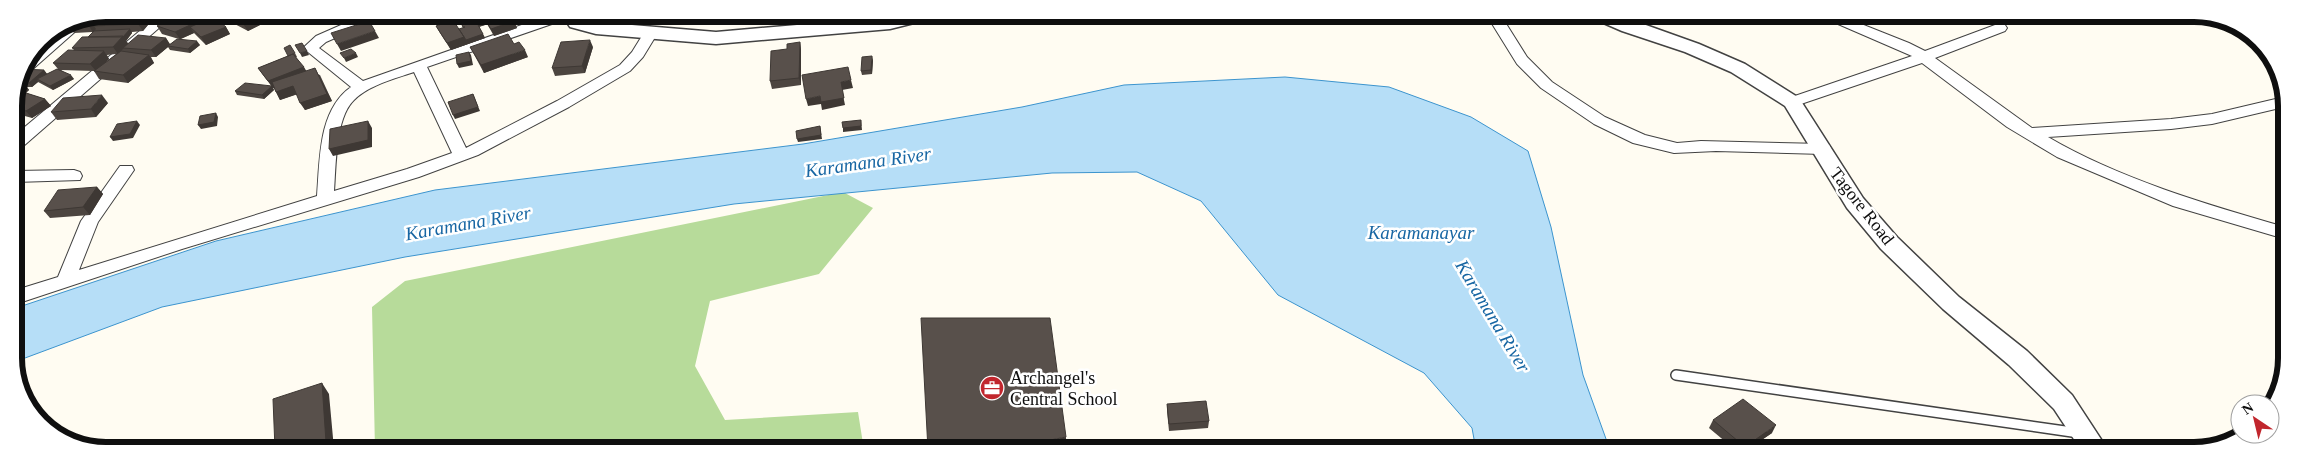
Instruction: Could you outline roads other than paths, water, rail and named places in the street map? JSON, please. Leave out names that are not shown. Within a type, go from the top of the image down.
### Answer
[{"type":"street","points":[[22,138],[159,22]]},
{"type":"street","points":[[360,22],[321,39],[310,48],[361,87]]},
{"type":"street","points":[[325,200],[333,126],[346,99],[361,87],[418,65],[544,22]]},
{"type":"street","points":[[576,22],[596,28],[716,38],[894,22]]},
{"type":"street","points":[[1498,22],[1518,54],[1534,73],[1558,94],[1603,122],[1646,142],[1674,148],[1699,146],[1823,149]]},
{"type":"street","name":"Tagore Road","points":[[1617,22],[1692,48],[1738,68],[1792,102],[1823,149],[1830,166],[1855,203],[1889,243],[1951,303],[2018,358],[2063,402],[2089,441]]},
{"type":"street","points":[[1842,22],[1904,46],[1924,57],[2029,133],[2063,153],[2180,202],[2278,231]]},
{"type":"street","points":[[1792,102],[1924,57],[2000,28]]},
{"type":"street","points":[[22,295],[414,173],[461,154],[563,104],[625,68],[638,54],[650,34]]},
{"type":"street","points":[[43,52],[61,37]]},
{"type":"street","points":[[418,65],[461,154]]},
{"type":"street","points":[[2029,133],[2179,123],[2212,119],[2278,103]]},
{"type":"street","points":[[65,281],[90,222],[126,170]]},
{"type":"street","points":[[22,177],[74,176]]},
{"type":"lane","points":[[1676,376],[2084,441]]},
{"type":"water","name":"Karamanayar","points":[[1285,77],[1389,87],[1471,117],[1528,151],[1551,227],[1583,375],[1607,441],[1474,441],[1472,428],[1424,373],[1278,295],[1201,201],[1137,172],[1052,173],[734,204],[405,257],[162,307],[22,359],[22,306],[216,241],[435,190],[803,144],[1022,107],[1124,85]]},
{"type":"place","name":"Archangel's Central School","points":[[992,388]]},
{"type":"water label","name":"Karamana River","points":[[868,162]]},
{"type":"water label","name":"Karamana River","points":[[468,223]]},
{"type":"water label","name":"Karamana River","points":[[1493,316]]}]
